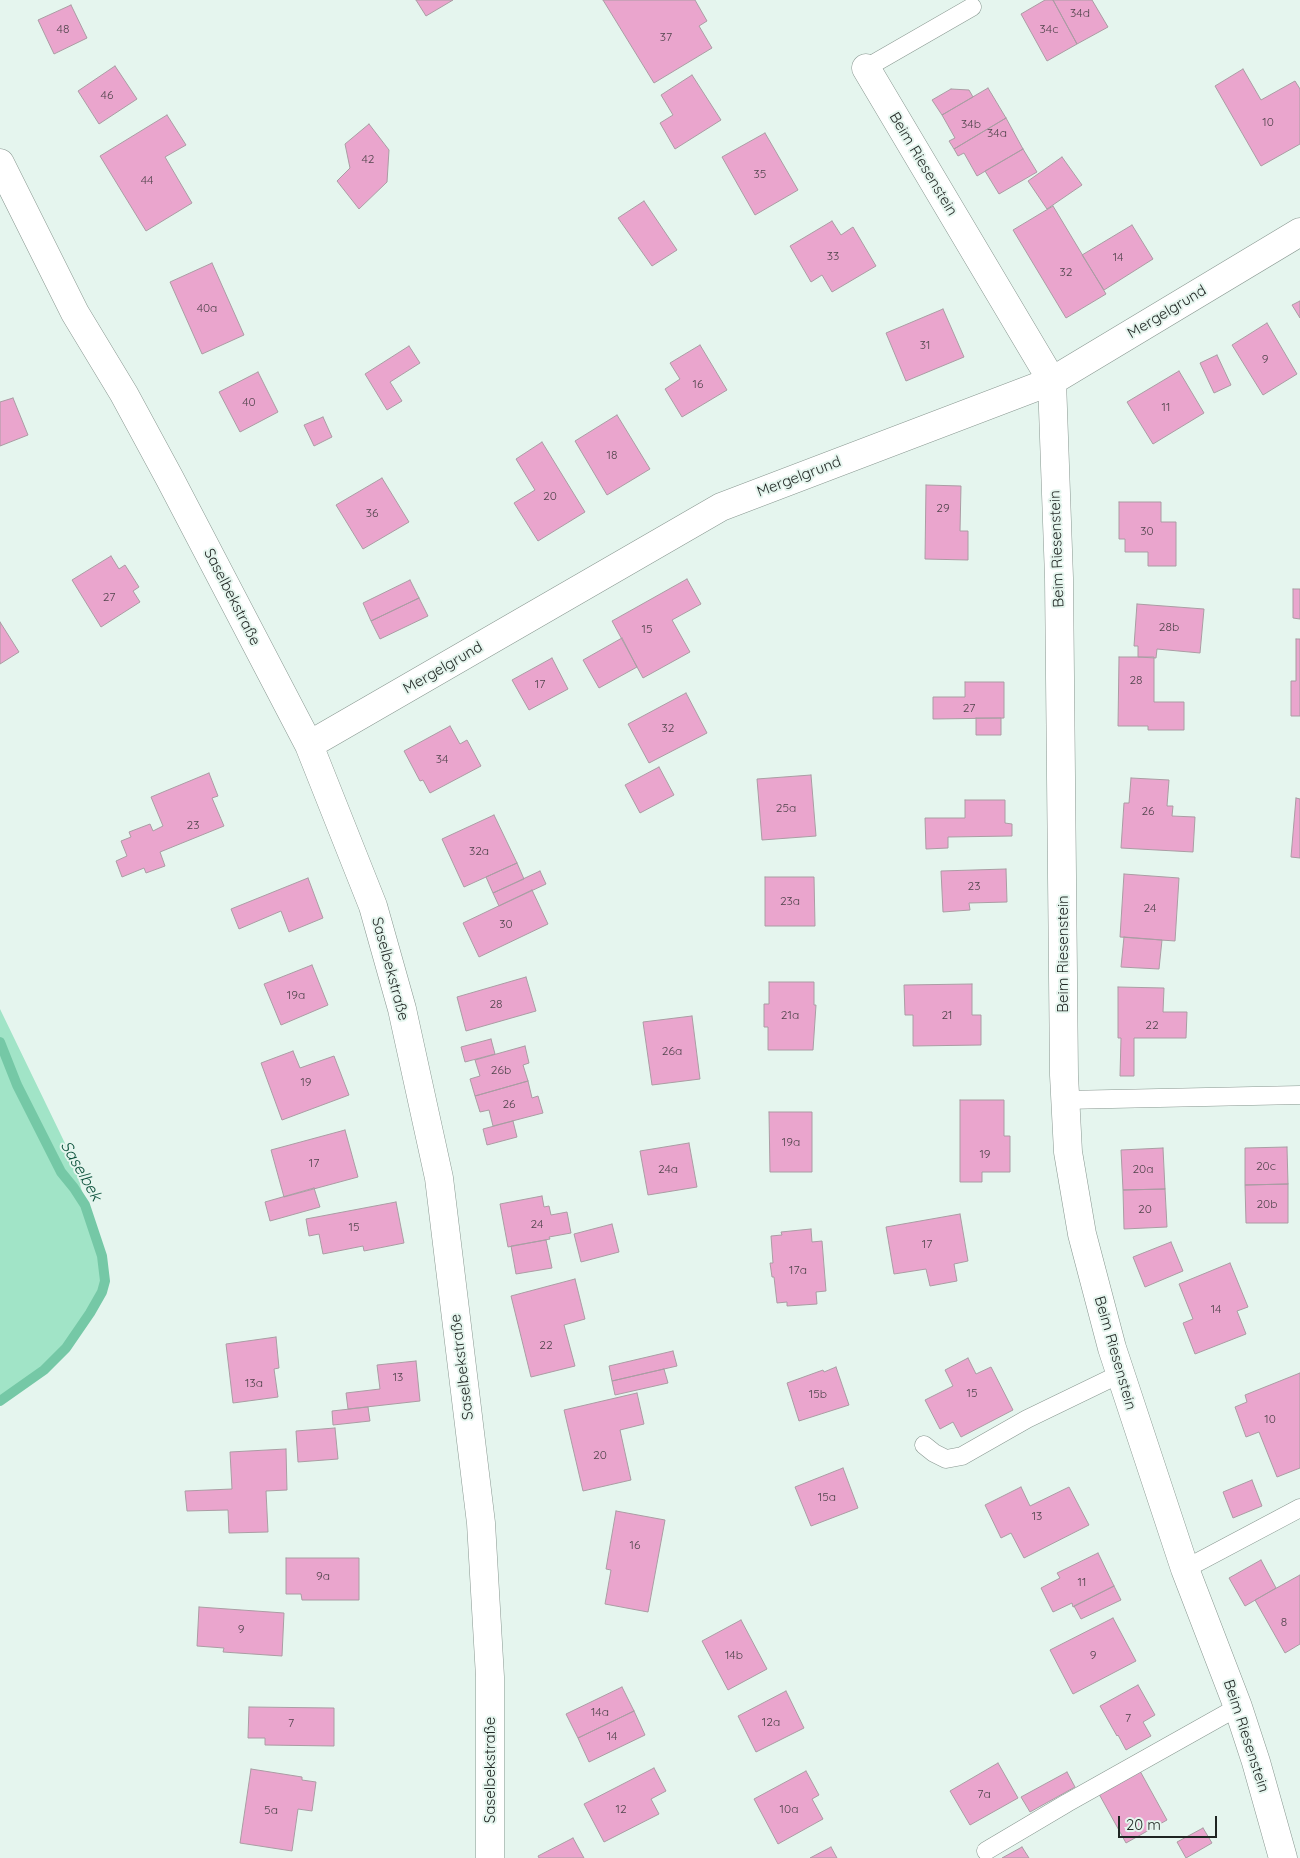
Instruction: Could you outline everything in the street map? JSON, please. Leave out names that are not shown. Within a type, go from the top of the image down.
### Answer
[{"type":"street","name":"Beim Riesenstein","points":[[866,68],[1052,381],[1059,588],[1065,1100],[1068,1152],[1082,1234],[1120,1374],[1185,1569],[1238,1707],[1256,1762],[1283,1858]]},
{"type":"street","name":"Saselbekstraße","points":[[0,163],[75,313],[124,394],[309,745],[373,906],[402,1009],[439,1178],[481,1523],[490,1677],[490,1858]]},
{"type":"street","name":"Mergelgrund","points":[[309,745],[721,507],[1052,381],[1300,232]]},
{"type":"lane","points":[[866,68],[972,7]]},
{"type":"lane","points":[[1065,1100],[1300,1095]]},
{"type":"lane","points":[[924,1445],[946,1459],[962,1456],[1027,1419],[1120,1374]]},
{"type":"lane","points":[[1185,1569],[1300,1508]]},
{"type":"lane","points":[[986,1851],[1238,1707]]},
{"type":"green space","points":[[0,1009],[76,1166],[85,1205],[102,1256],[105,1281],[102,1292],[90,1313],[66,1348],[44,1370],[0,1401]]},
{"type":"building","points":[[416,0],[453,0],[426,16]]},
{"type":"building","points":[[603,0],[695,0],[707,21],[699,26],[712,48],[654,83]]},
{"type":"building","points":[[1045,0],[1053,0],[1077,44],[1047,61],[1021,14]]},
{"type":"building","points":[[1053,0],[1092,0],[1108,27],[1077,44]]},
{"type":"building","points":[[71,5],[87,38],[54,54],[38,20]]},
{"type":"building","points":[[115,66],[137,99],[99,124],[78,91]]},
{"type":"building","points":[[1243,69],[1261,100],[1295,81],[1300,89],[1300,144],[1261,166],[1215,86]]},
{"type":"building","points":[[692,75],[721,120],[675,149],[660,123],[673,115],[661,95]]},
{"type":"building","points":[[988,88],[1006,118],[954,149],[949,141],[955,138],[942,115]]},
{"type":"building","points":[[951,89],[969,90],[973,97],[942,115],[932,100]]},
{"type":"building","points":[[167,115],[186,145],[165,157],[192,203],[146,231],[100,156]]},
{"type":"building","points":[[1006,118],[1023,149],[977,176],[964,153],[958,156],[954,149]]},
{"type":"building","points":[[369,124],[389,150],[387,182],[359,209],[337,181],[350,168],[345,144]]},
{"type":"building","points":[[765,133],[798,190],[755,215],[722,157]]},
{"type":"building","points":[[1023,149],[1037,172],[999,194],[985,171]]},
{"type":"building","points":[[1062,157],[1082,185],[1047,209],[1028,181]]},
{"type":"building","points":[[644,201],[677,250],[652,266],[618,218]]},
{"type":"building","points":[[1053,206],[1106,294],[1066,318],[1013,230]]},
{"type":"building","points":[[832,221],[841,235],[853,227],[876,266],[832,292],[822,275],[811,282],[790,246]]},
{"type":"building","points":[[1132,225],[1153,259],[1104,290],[1082,255]]},
{"type":"building","points":[[212,263],[244,335],[202,354],[170,282]]},
{"type":"building","points":[[1300,301],[1300,318],[1292,305]]},
{"type":"building","points":[[943,309],[964,357],[906,381],[886,333]]},
{"type":"building","points":[[1267,323],[1297,374],[1263,395],[1232,345]]},
{"type":"building","points":[[700,345],[727,390],[682,417],[665,389],[680,379],[670,363]]},
{"type":"building","points":[[409,346],[420,363],[390,382],[402,401],[387,410],[365,374]]},
{"type":"building","points":[[1217,355],[1231,385],[1214,393],[1200,363]]},
{"type":"building","points":[[1179,371],[1204,413],[1153,444],[1127,402]]},
{"type":"building","points":[[258,372],[278,412],[240,432],[219,392]]},
{"type":"building","points":[[13,398],[28,435],[0,446],[0,402]]},
{"type":"building","points":[[617,415],[650,469],[607,495],[575,441]]},
{"type":"building","points":[[323,417],[332,437],[314,446],[304,425]]},
{"type":"building","points":[[542,442],[585,512],[538,541],[514,503],[535,490],[516,459]]},
{"type":"building","points":[[382,478],[409,522],[363,549],[336,505]]},
{"type":"building","points":[[926,485],[961,486],[960,531],[968,531],[968,560],[925,559]]},
{"type":"building","points":[[1119,502],[1161,502],[1161,522],[1176,522],[1176,566],[1148,566],[1148,552],[1125,552],[1125,539],[1119,539]]},
{"type":"building","points":[[111,556],[119,569],[125,565],[139,587],[133,591],[140,602],[101,627],[72,580]]},
{"type":"building","points":[[687,579],[701,604],[672,620],[690,652],[643,678],[612,621]]},
{"type":"building","points":[[410,580],[419,598],[371,621],[363,603]]},
{"type":"building","points":[[1293,589],[1300,589],[1300,619],[1293,618]]},
{"type":"building","points":[[419,598],[428,616],[380,639],[371,621]]},
{"type":"building","points":[[1137,604],[1204,609],[1200,653],[1157,649],[1156,658],[1138,657],[1138,646],[1134,646]]},
{"type":"building","points":[[0,622],[19,652],[0,664]]},
{"type":"building","points":[[622,638],[637,667],[599,688],[583,660]]},
{"type":"building","points":[[1296,639],[1300,639],[1300,716],[1291,716],[1291,681],[1296,681]]},
{"type":"building","points":[[1119,657],[1154,657],[1154,702],[1184,702],[1184,730],[1148,730],[1148,726],[1118,726]]},
{"type":"building","points":[[552,658],[568,689],[529,710],[512,680]]},
{"type":"building","points":[[965,682],[1004,682],[1004,718],[933,719],[933,697],[965,697]]},
{"type":"building","points":[[686,693],[707,733],[649,763],[628,724]]},
{"type":"building","points":[[976,718],[1001,718],[1001,735],[976,735]]},
{"type":"building","points":[[450,726],[460,744],[467,740],[481,766],[430,793],[423,780],[420,781],[404,751]]},
{"type":"building","points":[[659,767],[674,795],[640,813],[625,785]]},
{"type":"building","points":[[209,773],[218,796],[212,798],[224,826],[160,852],[165,866],[146,873],[144,868],[122,877],[116,861],[127,856],[121,841],[131,837],[129,832],[150,824],[153,831],[163,826],[151,797]]},
{"type":"building","points":[[811,775],[816,836],[762,840],[757,779]]},
{"type":"building","points":[[1131,778],[1169,780],[1167,806],[1173,806],[1172,816],[1195,817],[1193,852],[1121,848],[1124,803],[1129,803]]},
{"type":"building","points":[[1296,798],[1300,799],[1300,858],[1291,857]]},
{"type":"building","points":[[965,800],[1005,800],[1005,823],[1012,824],[1012,836],[948,837],[948,848],[926,849],[925,818],[965,818]]},
{"type":"building","points":[[494,815],[517,863],[464,887],[442,839]]},
{"type":"building","points":[[517,863],[524,879],[493,893],[486,877]]},
{"type":"building","points":[[1006,869],[1007,902],[969,903],[970,910],[943,912],[941,871]]},
{"type":"building","points":[[540,871],[546,884],[499,906],[493,893]]},
{"type":"building","points":[[1124,874],[1179,878],[1175,941],[1120,937]]},
{"type":"building","points":[[765,877],[814,877],[815,926],[765,926]]},
{"type":"building","points":[[308,878],[323,918],[289,932],[281,911],[239,929],[231,909]]},
{"type":"building","points":[[532,890],[548,924],[479,957],[463,923]]},
{"type":"building","points":[[1124,937],[1162,940],[1159,969],[1121,967]]},
{"type":"building","points":[[312,965],[328,1005],[281,1025],[264,984]]},
{"type":"building","points":[[526,977],[536,1011],[466,1031],[457,997]]},
{"type":"building","points":[[769,982],[814,982],[814,1005],[816,1005],[813,1050],[768,1050],[768,1027],[764,1027],[764,1004],[769,1004]]},
{"type":"building","points":[[972,984],[972,1015],[981,1015],[981,1045],[913,1046],[913,1015],[905,1015],[904,985]]},
{"type":"building","points":[[1118,987],[1164,988],[1163,1012],[1187,1012],[1186,1038],[1134,1038],[1134,1076],[1120,1076],[1121,1038],[1118,1038]]},
{"type":"building","points":[[692,1016],[700,1079],[652,1085],[643,1022]]},
{"type":"building","points":[[491,1039],[495,1054],[465,1062],[461,1047]]},
{"type":"building","points":[[525,1046],[529,1063],[523,1065],[528,1081],[475,1096],[470,1079],[480,1076],[475,1060]]},
{"type":"building","points":[[293,1051],[300,1068],[334,1056],[349,1095],[282,1120],[261,1063]]},
{"type":"building","points":[[528,1081],[532,1098],[538,1096],[543,1113],[493,1126],[489,1110],[480,1112],[475,1096]]},
{"type":"building","points":[[960,1100],[1004,1100],[1004,1136],[1010,1136],[1010,1172],[982,1172],[982,1182],[960,1182]]},
{"type":"building","points":[[769,1112],[812,1112],[812,1172],[770,1172]]},
{"type":"building","points":[[513,1121],[517,1137],[487,1145],[483,1129]]},
{"type":"building","points":[[345,1130],[358,1177],[284,1197],[271,1150]]},
{"type":"building","points":[[689,1143],[697,1187],[648,1195],[640,1151]]},
{"type":"building","points":[[1287,1147],[1288,1184],[1245,1185],[1245,1148]]},
{"type":"building","points":[[1163,1148],[1165,1189],[1123,1190],[1121,1150]]},
{"type":"building","points":[[1288,1184],[1288,1223],[1246,1223],[1245,1185]]},
{"type":"building","points":[[314,1188],[320,1207],[270,1221],[265,1202]]},
{"type":"building","points":[[1165,1189],[1167,1227],[1124,1229],[1123,1190]]},
{"type":"building","points":[[542,1196],[544,1207],[549,1206],[551,1215],[567,1212],[571,1233],[508,1247],[500,1204]]},
{"type":"building","points":[[396,1202],[404,1243],[364,1251],[363,1246],[323,1254],[319,1234],[309,1236],[306,1219]]},
{"type":"building","points":[[960,1214],[968,1261],[954,1264],[957,1281],[930,1286],[926,1269],[894,1274],[886,1227]]},
{"type":"building","points":[[612,1224],[619,1252],[581,1262],[574,1234]]},
{"type":"building","points":[[811,1229],[812,1242],[822,1241],[826,1291],[816,1292],[817,1304],[787,1306],[787,1302],[777,1303],[774,1277],[772,1277],[770,1263],[773,1263],[771,1236],[782,1235],[781,1232]]},
{"type":"building","points":[[546,1240],[552,1268],[516,1274],[511,1246]]},
{"type":"building","points":[[1171,1242],[1183,1271],[1145,1287],[1133,1257]]},
{"type":"building","points":[[1230,1263],[1248,1307],[1237,1311],[1246,1334],[1195,1354],[1183,1323],[1193,1319],[1179,1284]]},
{"type":"building","points":[[575,1279],[585,1319],[564,1325],[575,1366],[531,1377],[511,1296]]},
{"type":"building","points":[[276,1337],[279,1368],[274,1369],[278,1397],[233,1403],[226,1344]]},
{"type":"building","points":[[673,1351],[677,1366],[612,1381],[609,1366]]},
{"type":"building","points":[[968,1358],[976,1374],[991,1367],[1013,1410],[961,1437],[953,1422],[940,1429],[925,1400],[953,1386],[945,1370]]},
{"type":"building","points":[[416,1361],[420,1401],[348,1409],[346,1393],[380,1389],[377,1365]]},
{"type":"building","points":[[836,1367],[849,1405],[799,1421],[787,1383]]},
{"type":"building","points":[[664,1369],[668,1383],[615,1395],[612,1381]]},
{"type":"building","points":[[1300,1373],[1300,1468],[1277,1477],[1259,1432],[1246,1437],[1235,1407],[1247,1402],[1245,1395]]},
{"type":"building","points":[[637,1393],[644,1424],[620,1430],[631,1480],[583,1491],[564,1410]]},
{"type":"building","points":[[368,1407],[370,1421],[333,1425],[332,1411]]},
{"type":"building","points":[[335,1428],[338,1459],[298,1462],[296,1431]]},
{"type":"building","points":[[286,1449],[287,1490],[266,1491],[268,1532],[229,1533],[228,1510],[187,1511],[185,1491],[232,1489],[230,1452]]},
{"type":"building","points":[[843,1468],[858,1508],[811,1526],[795,1487]]},
{"type":"building","points":[[1252,1480],[1262,1506],[1233,1518],[1223,1492]]},
{"type":"building","points":[[1021,1487],[1030,1506],[1069,1487],[1089,1525],[1024,1558],[1011,1533],[1001,1538],[985,1505]]},
{"type":"building","points":[[616,1511],[665,1520],[648,1612],[605,1604],[611,1570],[606,1569]]},
{"type":"building","points":[[1098,1553],[1114,1586],[1073,1607],[1072,1603],[1053,1612],[1041,1588],[1060,1578],[1057,1573]]},
{"type":"building","points":[[286,1558],[359,1558],[359,1600],[302,1600],[301,1594],[286,1594]]},
{"type":"building","points":[[1261,1560],[1276,1588],[1245,1606],[1229,1578]]},
{"type":"building","points":[[1300,1575],[1300,1644],[1285,1653],[1255,1600]]},
{"type":"building","points":[[1114,1586],[1121,1600],[1081,1619],[1074,1606]]},
{"type":"building","points":[[199,1607],[284,1613],[282,1656],[223,1652],[224,1648],[197,1646]]},
{"type":"building","points":[[1113,1618],[1136,1661],[1073,1694],[1050,1650]]},
{"type":"building","points":[[741,1620],[767,1669],[728,1690],[702,1641]]},
{"type":"building","points":[[1138,1685],[1155,1715],[1143,1722],[1151,1736],[1126,1750],[1100,1706]]},
{"type":"building","points":[[622,1687],[634,1711],[578,1738],[566,1714]]},
{"type":"building","points":[[786,1691],[804,1728],[756,1752],[738,1716]]},
{"type":"building","points":[[249,1707],[334,1708],[334,1746],[265,1745],[265,1738],[248,1738]]},
{"type":"building","points":[[634,1711],[645,1735],[589,1762],[578,1738]]},
{"type":"building","points":[[998,1763],[1018,1798],[970,1825],[950,1791]]},
{"type":"building","points":[[654,1768],[666,1791],[651,1799],[659,1814],[604,1842],[584,1804]]},
{"type":"building","points":[[251,1769],[302,1777],[302,1780],[316,1782],[312,1811],[298,1809],[292,1851],[240,1843]]},
{"type":"building","points":[[806,1771],[819,1795],[812,1799],[823,1819],[778,1844],[754,1799]]},
{"type":"building","points":[[1140,1771],[1167,1820],[1126,1843],[1099,1794]]},
{"type":"building","points":[[1067,1772],[1075,1787],[1030,1812],[1021,1797]]},
{"type":"building","points":[[1203,1828],[1212,1843],[1186,1858],[1177,1842]]},
{"type":"building","points":[[573,1838],[584,1858],[539,1858],[538,1856]]},
{"type":"building","points":[[831,1847],[837,1858],[810,1858]]},
{"type":"building","points":[[1022,1847],[1029,1858],[1002,1858]]},
{"type":"waterway","name":"Saselbek","points":[[0,1042],[17,1085],[61,1172],[85,1205],[102,1256],[105,1281],[102,1292],[90,1313],[66,1348],[44,1370],[0,1401]]}]
